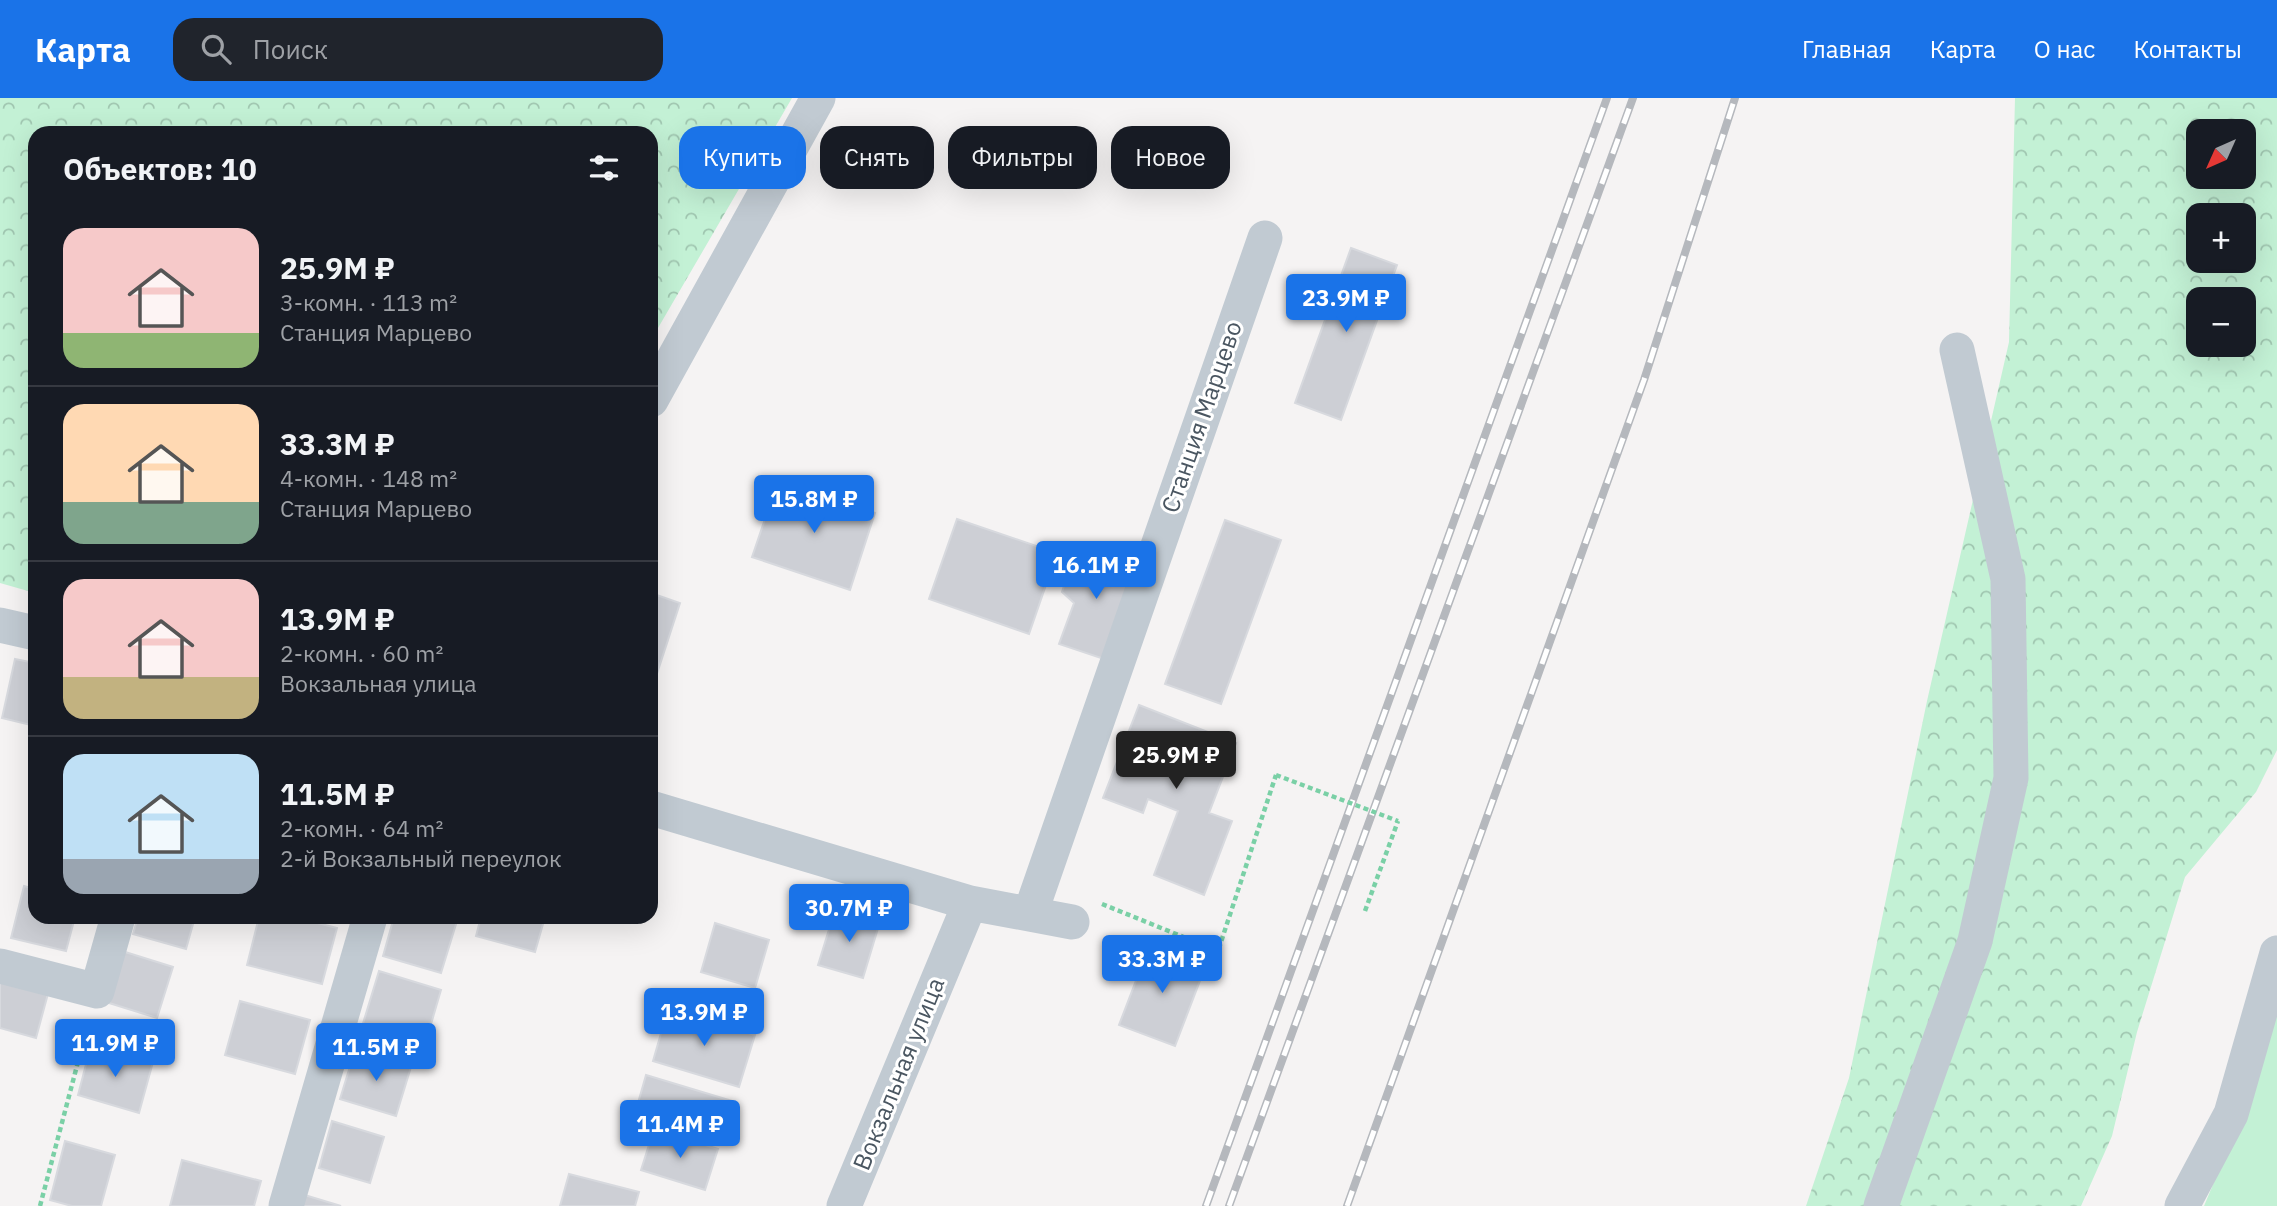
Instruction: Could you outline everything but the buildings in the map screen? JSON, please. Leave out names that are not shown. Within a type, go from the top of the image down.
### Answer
[{"type":"street","points":[[658,387],[818,98]]},
{"type":"street","name":"Станция Марцево","points":[[1030,914],[1265,238]]},
{"type":"street","points":[[1881,1206],[1975,941],[2011,778],[2008,579],[1958,350]]},
{"type":"street","points":[[0,625],[28,631]]},
{"type":"street","points":[[658,810],[970,902],[1072,922]]},
{"type":"street","name":"Вокзальная улица","points":[[844,1206],[970,902]]},
{"type":"street","points":[[0,966],[97,991],[116,924]]},
{"type":"street","points":[[286,1206],[368,924]]},
{"type":"street","points":[[2182,1206],[2231,1114],[2277,953]]},
{"type":"path","points":[[1072,922],[1091,899],[1218,951],[1276,775],[1398,821],[1366,911]]},
{"type":"path","points":[[40,1206],[97,991]]},
{"type":"green space","points":[[0,98],[792,98],[776,126],[679,126],[679,189],[739,189],[658,328],[658,126],[28,126],[28,591],[0,583]]},
{"type":"green space","points":[[2015,98],[2277,98],[2277,750],[2256,792],[2185,877],[2137,1032],[2112,1136],[2081,1206],[1806,1206],[1849,1078],[1927,701],[2009,342]]},
{"type":"green space","points":[[2277,999],[2277,1206],[2204,1206],[2259,1075]]},
{"type":"railway","points":[[1206,1206],[1607,98]]},
{"type":"railway","points":[[1229,1206],[1633,98]]},
{"type":"railway","points":[[1347,1206],[1644,380],[1735,98]]}]
